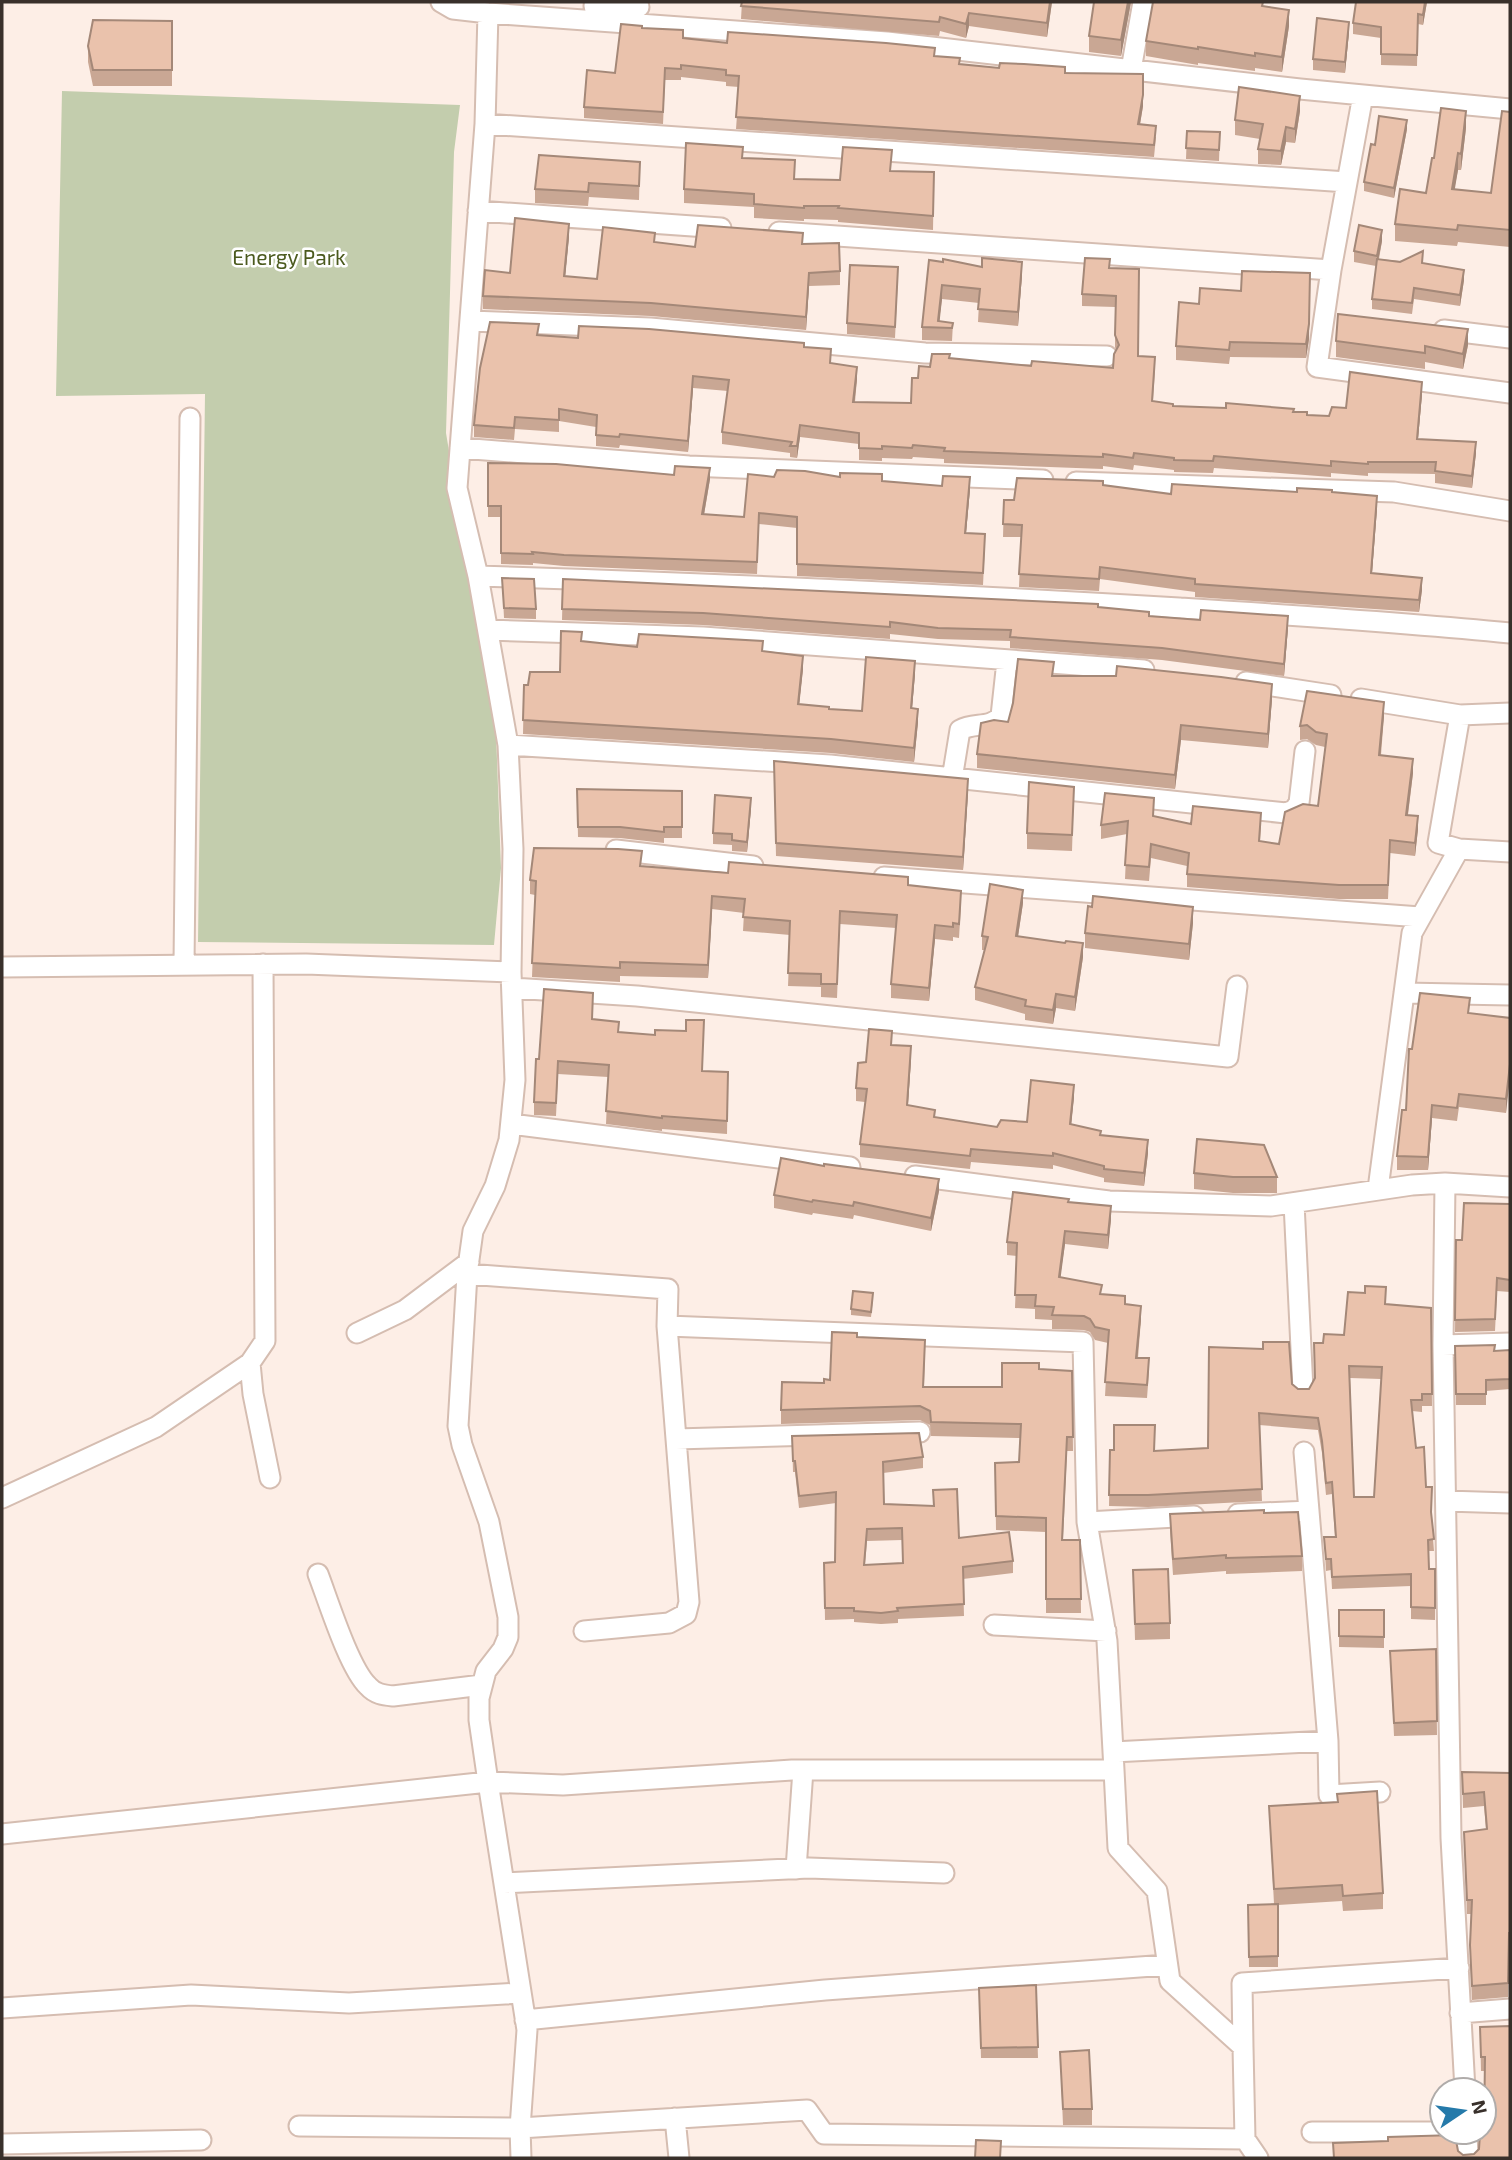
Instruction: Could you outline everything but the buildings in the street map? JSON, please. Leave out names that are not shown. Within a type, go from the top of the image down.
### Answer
[{"type":"street","points":[[441,2],[453,9],[488,13],[638,11]]},
{"type":"street","points":[[1131,69],[1143,2]]},
{"type":"street","points":[[594,6],[887,42],[1510,109]]},
{"type":"street","points":[[488,13],[485,124],[457,488],[478,576],[508,745],[519,849],[512,980],[515,1080],[509,1140],[495,1186],[473,1231],[468,1268],[458,1426],[489,1522],[509,1628],[503,1649],[486,1671],[479,1720],[527,2030],[520,2129],[521,2158]]},
{"type":"street","points":[[1363,94],[1331,270],[1331,317],[1317,367],[1510,393]]},
{"type":"street","points":[[485,124],[1347,182]]},
{"type":"street","points":[[478,211],[739,229]]},
{"type":"street","points":[[767,231],[1331,270]]},
{"type":"street","points":[[470,321],[650,328],[925,353],[1107,356]]},
{"type":"street","points":[[1431,329],[1510,338]]},
{"type":"street","points":[[184,965],[190,418]]},
{"type":"street","points":[[460,447],[689,466],[1394,492],[1510,511]]},
{"type":"street","points":[[478,576],[748,584],[1033,599],[1411,623],[1510,633]]},
{"type":"street","points":[[488,630],[703,637],[1161,672]]},
{"type":"street","points":[[952,779],[960,730],[991,724],[1001,716],[1006,661]]},
{"type":"street","points":[[1223,679],[1461,715],[1510,713]]},
{"type":"street","points":[[1461,715],[1438,843],[1459,849],[1510,852]]},
{"type":"street","points":[[508,745],[830,765],[1286,813],[1294,810],[1298,803],[1305,751]]},
{"type":"street","points":[[1378,1189],[1412,933],[1459,849]]},
{"type":"street","points":[[593,850],[619,850],[774,868]]},
{"type":"street","points":[[870,876],[1420,917]]},
{"type":"street","points":[[2,1498],[156,1427],[250,1363],[265,1341],[263,964]]},
{"type":"street","points":[[2,967],[263,964],[512,980],[637,996],[1228,1057],[1237,986]]},
{"type":"street","points":[[1404,992],[1510,995]]},
{"type":"street","points":[[511,1124],[864,1169]]},
{"type":"street","points":[[892,1173],[1109,1201],[1271,1206],[1378,1189],[1445,1183],[1510,1187]]},
{"type":"street","points":[[1445,1183],[1443,1345],[1451,1838],[1464,2076]]},
{"type":"street","points":[[1294,1203],[1303,1390]]},
{"type":"street","points":[[358,1333],[405,1310],[468,1268],[668,1289],[667,1326],[687,1614],[669,1623],[584,1631]]},
{"type":"street","points":[[667,1326],[1083,1342],[1087,1522],[1105,1631],[1118,1848],[1157,1891],[1170,1981],[1243,2047]]},
{"type":"street","points":[[1443,1345],[1510,1343]]},
{"type":"street","points":[[250,1363],[253,1394],[270,1478]]},
{"type":"street","points":[[676,1439],[920,1432]]},
{"type":"street","points":[[1304,1452],[1328,1741],[1329,1795],[1380,1792]]},
{"type":"street","points":[[1446,1500],[1510,1503]]},
{"type":"street","points":[[1087,1522],[1309,1511]]},
{"type":"street","points":[[318,1574],[338,1627],[362,1679],[370,1689],[380,1695],[393,1696],[482,1685]]},
{"type":"street","points":[[993,1625],[1105,1631]]},
{"type":"street","points":[[2,1834],[488,1782],[563,1785],[803,1770],[1114,1761],[1328,1741]]},
{"type":"street","points":[[796,1869],[803,1770]]},
{"type":"street","points":[[1450,1774],[1474,1774]]},
{"type":"street","points":[[504,1883],[796,1869],[944,1873]]},
{"type":"street","points":[[525,2020],[825,1990],[1167,1965]]},
{"type":"street","points":[[1258,2158],[1245,2138],[1242,1983],[1459,1968]]},
{"type":"street","points":[[2,2008],[191,1994],[349,2003],[521,1993]]},
{"type":"street","points":[[1460,2013],[1510,2009]]},
{"type":"street","points":[[299,2126],[520,2129],[807,2110],[824,2134],[1245,2138]]},
{"type":"street","points":[[675,2118],[679,2158]]},
{"type":"street","points":[[1312,2132],[1428,2132]]},
{"type":"street","points":[[2,2144],[201,2140]]},
{"type":"green space","name":"Energy Park","points":[[62,91],[460,105],[454,152],[446,433],[496,733],[501,868],[494,945],[198,942],[205,394],[56,396]]}]
